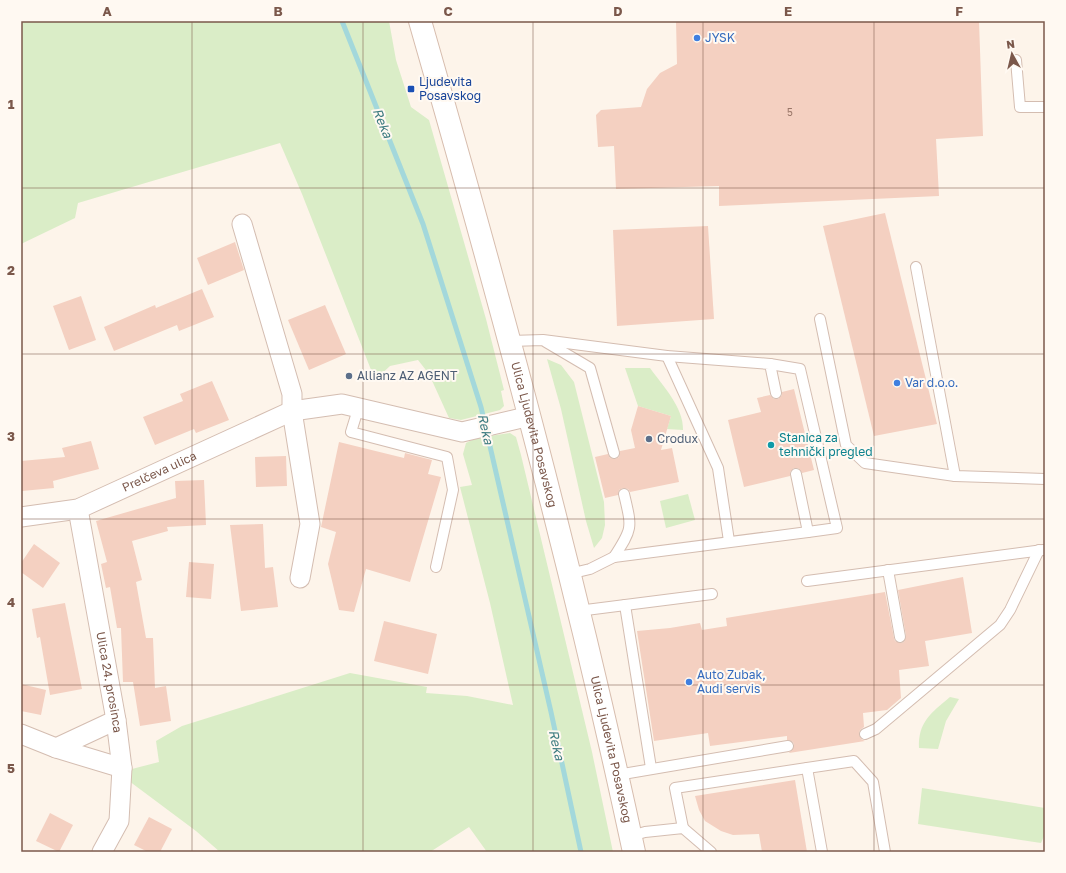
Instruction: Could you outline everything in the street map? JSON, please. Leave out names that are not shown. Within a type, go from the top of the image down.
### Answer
[{"type":"main road","name":"Ulica Ljudevita Posavskog","points":[[420,21],[530,416],[617,774],[632,844]]},
{"type":"street","points":[[242,224],[292,394],[292,411],[310,524],[300,578]]},
{"type":"street","name":"Prelčeva ulica","points":[[21,518],[78,510],[292,411],[342,404],[359,406],[462,432],[530,416]]},
{"type":"street","name":"Ulica 24. prosinca","points":[[78,510],[116,720],[122,768],[119,821],[102,852]]},
{"type":"street","points":[[56,748],[116,720]]},
{"type":"street","points":[[21,734],[56,748],[122,768]]},
{"type":"lane","points":[[1016,60],[1020,107],[1045,108]]},
{"type":"lane","points":[[916,267],[955,476]]},
{"type":"lane","points":[[820,319],[846,445],[865,463],[955,476],[1045,479]]},
{"type":"lane","points":[[510,341],[542,340],[667,356],[770,364],[800,368],[837,528],[614,557],[590,569],[569,574]]},
{"type":"lane","points":[[542,340],[590,368],[614,453]]},
{"type":"lane","points":[[667,356],[718,468],[729,541]]},
{"type":"lane","points":[[770,364],[776,393]]},
{"type":"lane","points":[[359,406],[351,432],[447,457],[453,490],[436,566]]},
{"type":"lane","points":[[796,474],[808,532]]},
{"type":"lane","points":[[614,557],[627,536],[631,522],[624,494]]},
{"type":"lane","points":[[807,581],[1042,550]]},
{"type":"lane","points":[[865,734],[876,729],[1000,625],[1010,610],[1042,550]]},
{"type":"lane","points":[[888,570],[900,637]]},
{"type":"lane","points":[[578,611],[712,594]]},
{"type":"lane","points":[[625,605],[651,768]]},
{"type":"lane","points":[[617,774],[788,746]]},
{"type":"lane","points":[[711,852],[683,828],[675,788],[854,761],[873,782],[885,852]]},
{"type":"lane","points":[[807,768],[822,852]]},
{"type":"lane","points":[[632,844],[645,832],[683,828]]},
{"type":"green space","points":[[21,21],[389,21],[396,60],[411,107],[429,120],[486,319],[504,390],[501,391],[504,406],[500,410],[461,420],[449,418],[429,374],[418,360],[390,366],[375,380],[302,194],[280,143],[78,203],[75,218],[21,244]]},
{"type":"green space","points":[[547,359],[561,365],[574,382],[604,502],[605,525],[602,538],[594,548],[586,521],[561,409]]},
{"type":"green space","points":[[625,368],[650,368],[676,405],[680,414],[683,430],[667,429],[671,416],[638,406]]},
{"type":"green space","points":[[510,433],[516,437],[521,455],[592,752],[613,852],[487,852],[469,827],[430,852],[220,852],[196,831],[125,778],[128,770],[159,762],[156,741],[182,726],[350,673],[427,687],[426,693],[467,696],[513,705],[490,603],[460,487],[472,485],[463,454],[466,443],[476,438]]},
{"type":"green space","points":[[688,494],[695,520],[666,528],[660,501]]},
{"type":"green space","points":[[950,697],[959,699],[946,721],[938,749],[919,748],[919,739],[923,725],[932,713]]},
{"type":"green space","points":[[922,788],[1045,808],[1045,834],[1041,843],[918,824]]},
{"type":"building","points":[[676,21],[979,21],[983,136],[936,139],[939,196],[719,206],[719,186],[616,189],[614,146],[598,147],[596,115],[601,110],[641,107],[647,89],[660,73],[677,64]]},
{"type":"building","points":[[885,213],[937,424],[874,436],[823,226]]},
{"type":"building","points":[[708,226],[714,319],[617,326],[613,230]]},
{"type":"building","points":[[235,242],[244,270],[208,285],[197,258]]},
{"type":"building","points":[[202,289],[214,317],[179,331],[177,325],[114,351],[104,327],[155,305],[156,308]]},
{"type":"building","points":[[81,296],[96,340],[69,350],[53,306]]},
{"type":"building","points":[[325,305],[346,354],[309,370],[288,320]]},
{"type":"building","points":[[212,381],[229,420],[196,433],[194,429],[155,445],[143,417],[183,401],[180,394]]},
{"type":"building","name":"Stanica za tehnički pregled","points":[[794,389],[814,470],[802,473],[798,468],[794,468],[790,472],[790,476],[744,487],[728,420],[761,412],[757,398],[770,395],[774,399],[778,399],[782,395],[782,392]]},
{"type":"building","name":"Crodux","points":[[638,406],[671,416],[661,450],[672,448],[679,482],[630,492],[628,489],[623,488],[619,490],[618,495],[605,498],[595,457],[608,454],[610,458],[615,459],[619,457],[620,451],[635,448],[631,430]]},
{"type":"building","points":[[91,441],[99,469],[53,481],[54,488],[22,491],[21,461],[65,457],[62,448]]},
{"type":"building","points":[[339,442],[404,458],[405,453],[432,460],[428,474],[441,477],[410,582],[366,569],[354,612],[339,610],[328,564],[336,532],[321,527]]},
{"type":"building","points":[[286,456],[287,486],[256,487],[255,457]]},
{"type":"building","points":[[204,480],[206,525],[167,527],[168,531],[132,541],[142,580],[136,582],[146,638],[153,638],[155,688],[166,686],[171,721],[140,726],[133,682],[123,682],[121,628],[117,628],[110,587],[106,588],[101,564],[107,562],[96,521],[176,498],[175,481]]},
{"type":"building","points":[[263,524],[265,568],[273,567],[278,607],[241,611],[230,525]]},
{"type":"building","points":[[34,544],[60,563],[43,588],[21,572],[21,563]]},
{"type":"building","points":[[189,562],[214,564],[211,599],[186,597]]},
{"type":"building","points":[[963,577],[972,633],[925,641],[929,666],[899,670],[901,698],[887,710],[863,713],[864,727],[860,730],[859,734],[861,739],[865,741],[789,753],[794,745],[793,742],[787,740],[787,736],[710,746],[708,733],[654,741],[637,631],[700,623],[702,630],[727,626],[726,618],[885,592],[894,638],[895,641],[901,643],[904,642],[906,636],[898,590]]},
{"type":"building","points":[[65,603],[82,689],[50,695],[40,637],[37,638],[32,609]]},
{"type":"building","points":[[384,621],[437,634],[428,674],[374,661]]},
{"type":"building","points":[[21,684],[46,690],[41,715],[21,711]]},
{"type":"building","points":[[795,780],[807,852],[762,852],[759,834],[733,835],[721,831],[705,821],[699,810],[695,796]]},
{"type":"building","points":[[50,813],[73,825],[59,852],[36,841]]},
{"type":"building","points":[[149,817],[172,829],[160,852],[148,852],[134,845]]},
{"type":"waterway","name":"Reka","points":[[342,21],[423,224],[481,407],[551,712],[581,852]]},
{"type":"place","name":"JYSK","points":[[697,38]]},
{"type":"place","name":"Ljudevita Posavskog","points":[[411,89]]},
{"type":"place","name":"Allianz AZ AGENT","points":[[349,376]]},
{"type":"place","name":"Var d.o.o.","points":[[897,383]]},
{"type":"place","name":"Crodux","points":[[649,439]]},
{"type":"place","name":"Stanica za tehnički pregled","points":[[771,445]]},
{"type":"place","name":"Auto Zubak, Audi servis","points":[[689,682]]}]
